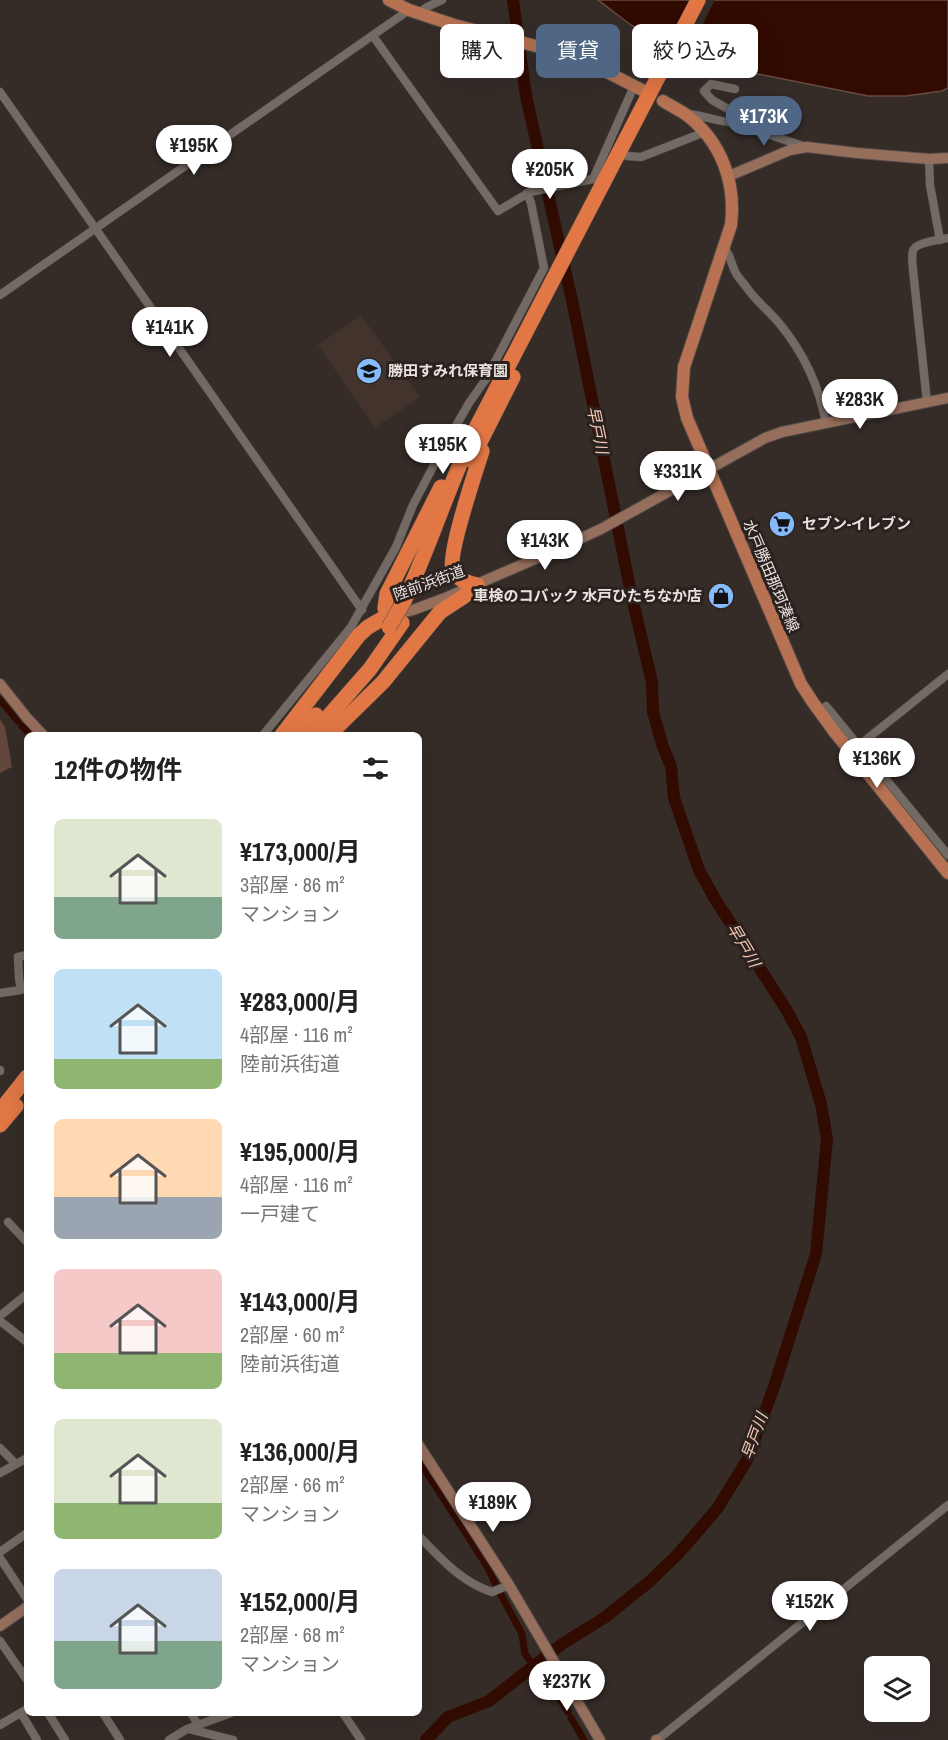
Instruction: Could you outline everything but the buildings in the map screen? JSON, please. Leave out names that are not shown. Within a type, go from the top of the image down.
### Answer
[{"type":"highway","points":[[551,293],[580,247],[627,156],[698,0]]},
{"type":"highway","points":[[301,732],[357,670],[391,617],[410,600],[423,558],[460,461],[493,405],[551,293],[599,178],[708,0]]},
{"type":"highway","points":[[477,585],[468,583],[456,575],[451,563],[493,405]]},
{"type":"highway","points":[[315,732],[370,669],[391,617],[390,586],[456,457],[493,405]]},
{"type":"highway","points":[[332,732],[383,682],[440,612],[477,585]]},
{"type":"highway","points":[[284,732],[355,631],[391,617]]},
{"type":"highway","points":[[0,1111],[24,1081]]},
{"type":"highway","points":[[0,1125],[24,1095]]},
{"type":"main road","points":[[389,0],[454,26],[579,58],[638,88]]},
{"type":"main road","name":"水戸勝田那珂湊線","points":[[663,101],[686,114],[716,146],[729,176],[732,193],[731,225],[688,351],[682,377],[682,397],[687,418],[794,670],[812,701],[855,749],[948,873]]},
{"type":"street","points":[[0,295],[373,36],[414,11],[442,0]]},
{"type":"street","points":[[373,36],[498,211],[528,192],[599,178],[638,88]]},
{"type":"street","points":[[735,89],[711,84],[704,91],[712,100],[737,114],[746,127],[807,147],[929,159],[948,158]]},
{"type":"street","points":[[0,92],[362,610]]},
{"type":"street","points":[[686,114],[696,114],[732,123],[740,120]]},
{"type":"street","points":[[627,156],[641,157],[705,132]]},
{"type":"street","points":[[729,176],[790,150],[807,147]]},
{"type":"street","points":[[927,402],[913,270],[913,250],[921,244],[944,239],[930,185],[929,159]]},
{"type":"street","points":[[266,732],[355,631],[362,610],[396,547],[413,505],[469,404],[486,379],[544,268],[528,192]]},
{"type":"street","points":[[724,248],[748,290],[794,341],[806,361],[818,387],[826,423]]},
{"type":"street","name":"陸前浜街道","points":[[391,617],[477,585],[601,529],[765,438],[782,432],[948,398]]},
{"type":"street","points":[[370,595],[391,617]]},
{"type":"street","points":[[855,749],[948,674]]},
{"type":"street","points":[[0,684],[40,732]]},
{"type":"street","points":[[826,706],[855,749],[948,855]]},
{"type":"street","points":[[0,993],[21,990],[18,957],[24,956]]},
{"type":"street","points":[[8,1222],[24,1239]]},
{"type":"street","points":[[24,1297],[0,1319],[24,1339]]},
{"type":"street","points":[[0,1448],[16,1464]]},
{"type":"street","points":[[422,1449],[509,1584],[600,1740]]},
{"type":"street","points":[[0,1473],[24,1460]]},
{"type":"street","points":[[657,1740],[948,1505]]},
{"type":"street","points":[[0,1552],[24,1535]]},
{"type":"street","points":[[422,1539],[453,1571],[483,1589],[492,1592],[509,1584]]},
{"type":"street","points":[[0,1558],[24,1594]]},
{"type":"street","points":[[0,1626],[24,1609]]},
{"type":"street","points":[[0,1641],[24,1673]]},
{"type":"street","points":[[0,1725],[24,1711]]},
{"type":"street","points":[[26,1716],[37,1740]]},
{"type":"street","points":[[50,1716],[65,1740]]},
{"type":"street","points":[[105,1716],[120,1740]]},
{"type":"street","points":[[193,1716],[198,1725]]},
{"type":"street","points":[[169,1740],[187,1729],[223,1716]]},
{"type":"street","points":[[345,1716],[361,1740]]},
{"type":"street","points":[[187,1729],[232,1740]]},
{"type":"shaded area","points":[[598,0],[948,0],[948,88],[942,91],[906,96],[868,96],[758,74],[758,24],[631,25]]},
{"type":"shaded area","name":"勝田すみれ保育園","points":[[361,315],[420,397],[375,428],[318,345]]},
{"type":"shaded area","points":[[0,719],[5,727],[12,767],[0,773]]},
{"type":"pier","points":[[690,0],[715,0],[703,24],[677,24]]},
{"type":"waterway","name":"早戸川","points":[[426,1740],[448,1717],[489,1701],[562,1644],[604,1618],[649,1582],[678,1554],[717,1509],[747,1460],[774,1387],[816,1254],[827,1139],[821,1104],[801,1037],[699,870],[674,798],[671,766],[653,712],[652,682],[632,598],[573,305],[526,96],[513,0]]},
{"type":"waterway","points":[[0,700],[18,721]]},
{"type":"waterway","points":[[22,726],[28,732]]},
{"type":"waterway","points":[[422,1465],[487,1566],[497,1587]]},
{"type":"waterway","points":[[499,1591],[522,1634],[525,1654],[539,1668],[568,1712]]},
{"type":"waterway","points":[[571,1718],[584,1740]]},
{"type":"place","name":"勝田すみれ保育園","points":[[369,371]]},
{"type":"place","name":"セブン-イレブン","points":[[782,524]]},
{"type":"place","name":"車検のコバック 水戸ひたちなか店","points":[[721,596]]}]
